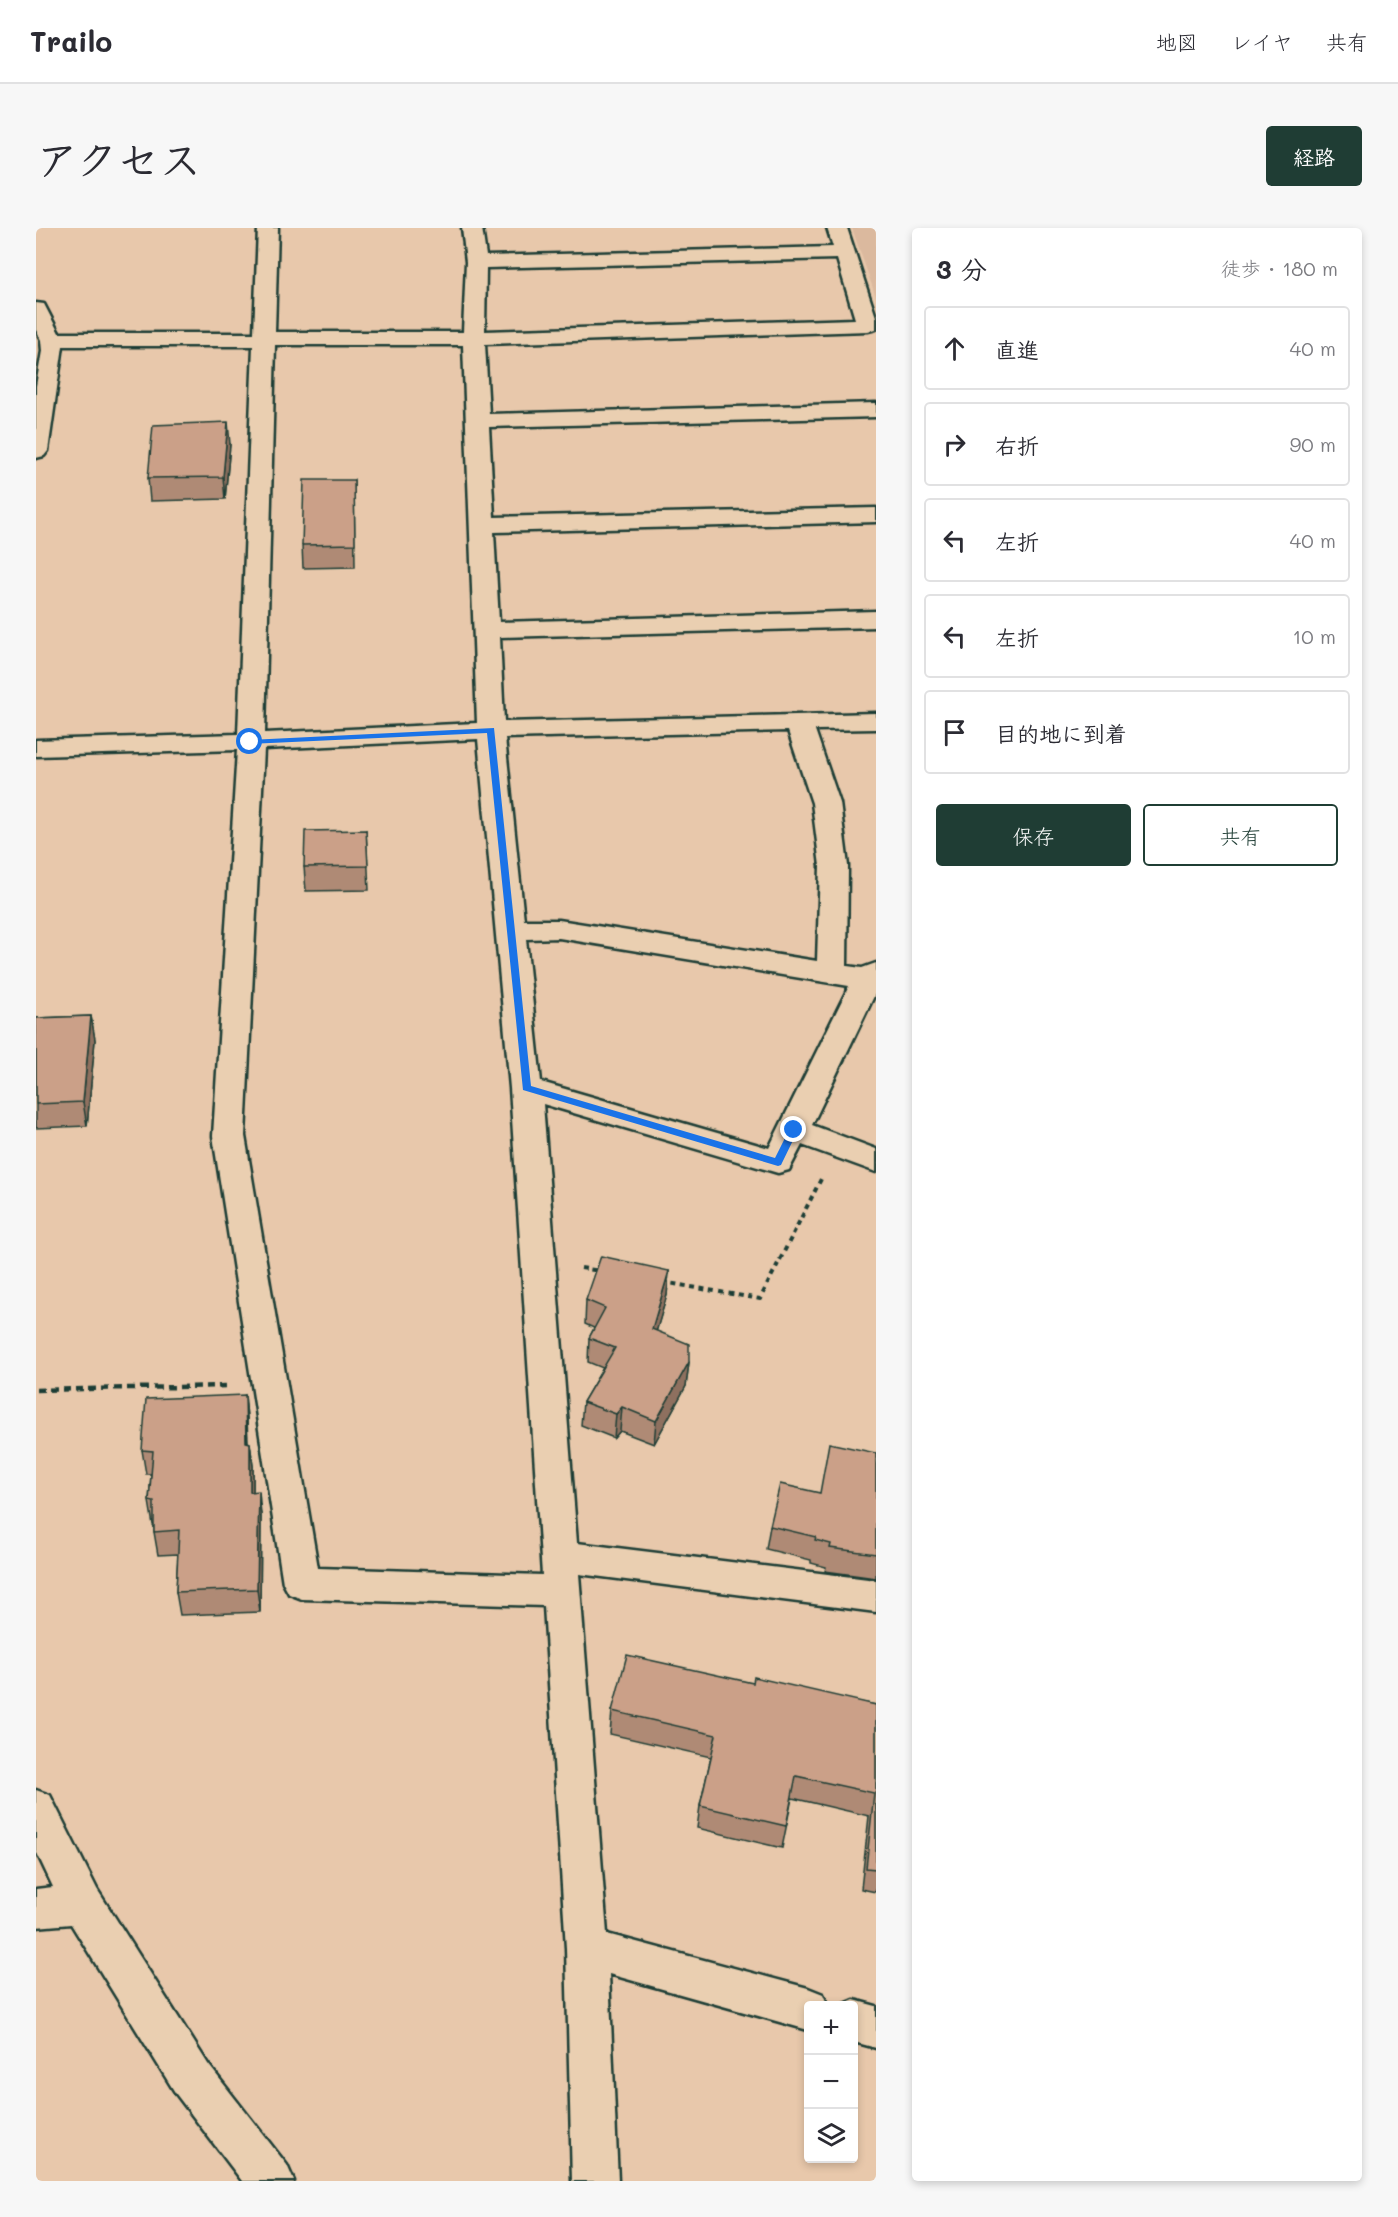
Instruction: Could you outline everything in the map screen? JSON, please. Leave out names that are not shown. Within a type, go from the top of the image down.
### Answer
[{"type":"street","points":[[268,228],[250,742],[229,1136],[302,1583],[561,1574],[876,1596]]},
{"type":"street","points":[[472,228],[476,262],[474,338],[491,730],[526,1088],[561,1574],[587,1948],[595,2181]]},
{"type":"street","points":[[52,340],[870,334],[837,228]]},
{"type":"street","points":[[476,262],[845,253]]},
{"type":"street","points":[[36,309],[52,340],[53,351],[36,452]]},
{"type":"street","points":[[477,421],[876,410]]},
{"type":"street","points":[[482,525],[876,515]]},
{"type":"street","points":[[487,630],[876,620]]},
{"type":"street","points":[[36,748],[250,742],[491,730],[876,722]]},
{"type":"street","points":[[799,723],[826,803],[834,866],[832,974]]},
{"type":"street","points":[[511,930],[560,929],[832,974],[872,976],[778,1162],[526,1088]]},
{"type":"street","points":[[794,1130],[876,1161]]},
{"type":"street","points":[[36,1808],[82,1903],[192,2079],[272,2181]]},
{"type":"street","points":[[36,1908],[82,1903]]},
{"type":"street","points":[[587,1948],[804,2007]]},
{"type":"street","points":[[858,2022],[876,2027]]},
{"type":"path","points":[[655,1281],[760,1299],[838,1145]]},
{"type":"path","points":[[538,1260],[608,1273]]},
{"type":"path","points":[[36,1390],[270,1385]]},
{"type":"shaded area","points":[[852,228],[876,228],[876,297]]},
{"type":"building","points":[[228,422],[223,477],[148,478],[153,425]]},
{"type":"building","points":[[304,480],[354,480],[355,544],[302,545]]},
{"type":"building","points":[[366,830],[368,866],[304,867],[305,831]]},
{"type":"building","points":[[91,1016],[83,1102],[36,1104],[36,1018]]},
{"type":"building","points":[[601,1256],[669,1271],[652,1329],[689,1344],[689,1362],[656,1421],[622,1407],[616,1414],[583,1402],[615,1348],[589,1338],[605,1308],[586,1300]]},
{"type":"building","points":[[245,1395],[246,1442],[250,1443],[250,1492],[259,1491],[257,1589],[176,1592],[179,1530],[154,1532],[154,1502],[149,1501],[153,1451],[142,1450],[146,1399]]},
{"type":"building","points":[[829,1443],[876,1453],[876,1554],[830,1548],[831,1544],[815,1540],[816,1537],[770,1526],[780,1484],[820,1493]]},
{"type":"building","points":[[627,1655],[753,1683],[754,1677],[876,1705],[876,1869],[866,1868],[874,1793],[796,1776],[786,1826],[700,1806],[716,1735],[612,1711]]},
{"type":"route","points":[[250,742],[491,730],[526,1088],[778,1162],[794,1130]]}]
